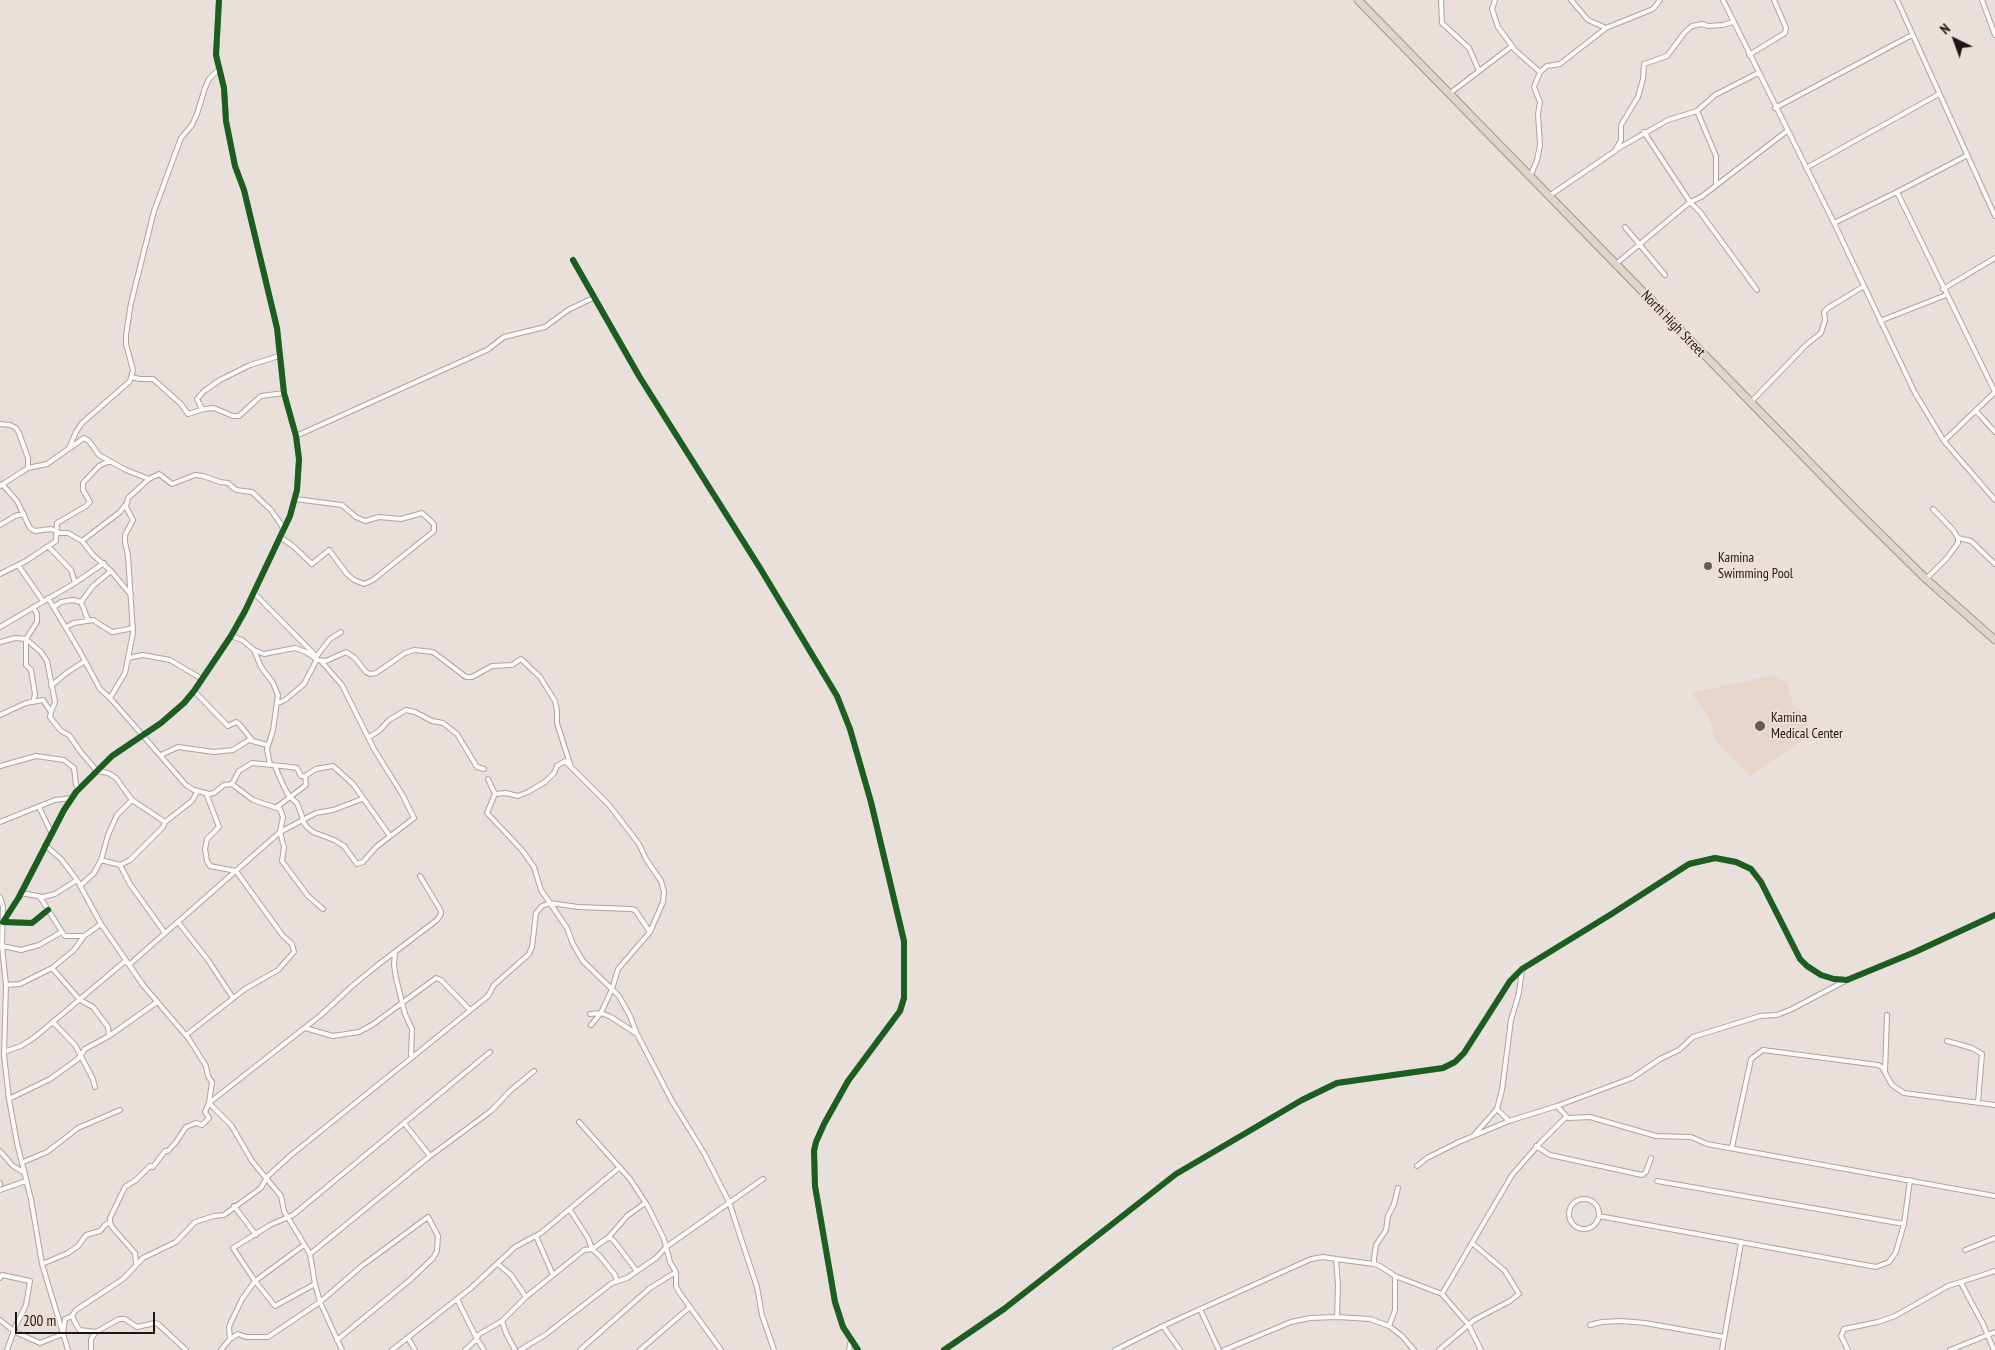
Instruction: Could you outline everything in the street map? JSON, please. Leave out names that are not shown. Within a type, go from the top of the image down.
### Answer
[{"type":"highway","name":"North High Street","points":[[1358,0],[1750,403],[1926,578],[1995,640]]},
{"type":"street","points":[[3,922],[21,894],[45,845],[79,789],[123,747],[168,718],[194,691],[231,636],[254,593],[283,531],[295,499],[300,465],[296,436],[284,393],[277,328],[244,190],[235,166],[226,121],[224,88],[219,69],[216,44],[219,0]]},
{"type":"street","points":[[1441,0],[1442,23],[1469,48],[1479,71]]},
{"type":"street","points":[[1495,0],[1492,9],[1498,27],[1512,46],[1540,72]]},
{"type":"street","points":[[1571,0],[1588,20],[1606,28]]},
{"type":"street","points":[[1530,177],[1538,160],[1540,145],[1538,114],[1540,102],[1534,87],[1540,72],[1547,66],[1560,64],[1606,28],[1653,9],[1660,0]]},
{"type":"street","points":[[1723,0],[1834,224],[1914,393],[1944,442],[1995,500]]},
{"type":"street","points":[[1749,55],[1785,33],[1786,28],[1774,0]]},
{"type":"street","points":[[1896,0],[1995,216]]},
{"type":"street","points":[[1982,0],[1995,33]]},
{"type":"street","points":[[1615,150],[1620,140],[1621,125],[1638,96],[1644,79],[1644,64],[1667,56],[1685,32],[1692,26],[1702,24],[1708,26],[1723,25],[1733,22]]},
{"type":"street","points":[[1775,108],[1912,35]]},
{"type":"street","points":[[1449,94],[1512,46]]},
{"type":"street","points":[[69,448],[79,428],[125,387],[131,377],[133,370],[126,344],[126,335],[131,303],[154,211],[181,138],[192,125],[210,79],[219,69]]},
{"type":"street","points":[[1549,196],[1644,132],[1668,120],[1697,111],[1715,95],[1758,73]]},
{"type":"street","points":[[1806,168],[1939,94]]},
{"type":"street","points":[[1697,111],[1716,156],[1716,185]]},
{"type":"street","points":[[1616,264],[1690,202],[1701,197],[1787,131]]},
{"type":"street","points":[[1644,132],[1690,202],[1700,212],[1757,290]]},
{"type":"street","points":[[1834,224],[1966,156]]},
{"type":"street","points":[[1897,192],[1995,392],[1944,442]]},
{"type":"street","points":[[1989,202],[1995,199]]},
{"type":"street","points":[[1625,227],[1665,275]]},
{"type":"street","points":[[1943,289],[1995,258]]},
{"type":"street","points":[[573,260],[639,376],[765,575],[837,696],[850,729],[873,808],[904,941],[904,998],[900,1012],[848,1081],[824,1124],[814,1151],[815,1186],[835,1302],[843,1327],[858,1350]]},
{"type":"street","points":[[1750,403],[1821,332],[1825,320],[1824,312],[1864,286]]},
{"type":"street","points":[[1880,321],[1946,295]]},
{"type":"street","points":[[296,436],[487,350],[504,337],[545,327],[568,310],[593,298]]},
{"type":"street","points":[[202,410],[197,399],[204,391],[220,380],[250,365],[279,356]]},
{"type":"street","points":[[131,377],[153,379],[181,404],[188,414],[214,408],[235,416],[242,414],[262,396],[284,393]]},
{"type":"street","points":[[1976,411],[1995,432]]},
{"type":"street","points":[[0,424],[16,428],[28,458],[28,468]]},
{"type":"street","points":[[79,428],[84,438],[89,441],[96,452],[109,461],[149,479]]},
{"type":"street","points":[[84,438],[47,464],[28,468],[1,485],[17,501],[30,528],[35,531],[51,529],[68,533],[82,541],[93,555],[104,563],[131,595]]},
{"type":"street","points":[[0,574],[49,547],[56,541],[57,523],[89,504],[90,500],[82,485],[99,466],[109,461]]},
{"type":"street","points":[[82,541],[120,512],[132,494],[149,479],[159,474],[172,484],[195,476],[203,476],[228,483],[236,490],[252,492],[271,510],[281,523],[283,531]]},
{"type":"street","points":[[280,537],[293,546],[312,564],[330,550],[347,574],[354,580],[364,584],[373,580],[434,531],[434,524],[422,513],[401,519],[382,517],[365,521],[356,517],[342,505],[295,499]]},
{"type":"street","points":[[110,698],[125,673],[133,626],[125,535],[133,520],[126,507],[128,501]]},
{"type":"street","points":[[1926,578],[1947,558],[1958,543],[1958,538],[1953,530],[1933,509]]},
{"type":"street","points":[[0,526],[15,516],[24,514]]},
{"type":"street","points":[[1958,538],[1971,541],[1995,564]]},
{"type":"street","points":[[49,547],[71,570],[75,583]]},
{"type":"street","points":[[0,627],[75,583],[104,563]]},
{"type":"street","points":[[18,565],[43,601]]},
{"type":"street","points":[[81,602],[93,586],[111,571]]},
{"type":"street","points":[[254,593],[342,686],[414,818],[376,847],[363,862],[357,864],[344,846],[307,827],[297,803],[289,796],[276,766]]},
{"type":"street","points":[[48,598],[66,626],[100,689],[186,785],[197,792],[212,794],[224,785],[232,784],[253,800],[277,807],[283,817],[280,832],[284,847],[282,861],[308,896],[323,909]]},
{"type":"street","points":[[54,607],[67,601],[81,602]]},
{"type":"street","points":[[81,602],[88,620]]},
{"type":"street","points":[[32,607],[37,614],[37,622],[26,639],[26,665],[31,670],[33,678],[35,694],[33,702]]},
{"type":"street","points":[[66,626],[93,620],[112,632],[129,629],[133,626]]},
{"type":"street","points":[[278,703],[285,700],[304,684],[330,639],[341,632]]},
{"type":"street","points":[[231,636],[242,640],[254,650],[264,654],[295,648],[318,659],[329,661],[346,652],[355,658],[366,672],[370,674],[376,674],[405,653],[414,650],[433,652],[466,677],[472,677],[487,668],[512,665],[521,659],[540,677],[555,701],[558,711],[557,723],[572,767]]},
{"type":"street","points":[[0,642],[15,638],[26,639],[41,652],[47,662],[54,702],[50,716],[53,721],[61,731],[69,735],[97,770],[108,773],[116,778],[132,800],[165,822]]},
{"type":"street","points":[[254,650],[261,667],[277,690],[278,703],[273,730],[267,745],[270,765]]},
{"type":"street","points":[[128,658],[143,655],[170,660],[202,679]]},
{"type":"street","points":[[51,686],[85,661]]},
{"type":"street","points":[[194,691],[228,726],[236,722],[252,740],[267,745]]},
{"type":"street","points":[[0,715],[43,700],[51,712]]},
{"type":"street","points":[[369,737],[379,731],[389,720],[406,710],[415,712],[432,721],[443,723],[457,734],[477,767],[484,769]]},
{"type":"street","points":[[161,755],[178,747],[214,752],[233,750],[252,740]]},
{"type":"street","points":[[0,766],[36,756],[64,760],[74,768],[76,785],[79,789]]},
{"type":"street","points":[[495,794],[506,793],[518,796],[545,782],[554,773],[557,766],[565,761],[609,805],[639,844],[646,859],[661,881],[664,892],[663,902],[650,932],[618,969],[601,1014],[591,1025]]},
{"type":"street","points":[[232,784],[236,775],[248,765],[256,763],[297,768],[301,776],[305,776]]},
{"type":"street","points":[[305,776],[316,769],[333,766],[352,784],[390,836]]},
{"type":"street","points":[[277,807],[289,796],[306,786],[305,776]]},
{"type":"street","points":[[488,779],[495,794],[487,814],[522,850],[534,867],[538,884],[567,928],[572,944],[583,961],[612,989],[630,1016],[672,1100],[704,1152],[729,1202],[757,1287],[762,1315],[774,1350]]},
{"type":"street","points":[[101,860],[120,864],[130,860],[163,827],[165,822],[192,801],[197,792]]},
{"type":"street","points":[[186,1035],[245,988],[278,970],[294,952],[292,944],[283,936],[236,871],[210,866],[207,861],[205,849],[207,839],[219,828],[206,793]]},
{"type":"street","points":[[0,822],[60,798],[72,798]]},
{"type":"street","points":[[130,964],[280,832],[316,813],[333,810],[362,799]]},
{"type":"street","points":[[80,886],[94,873],[101,860],[111,827],[117,815],[132,800]]},
{"type":"street","points":[[39,807],[52,834]]},
{"type":"street","points":[[42,1264],[68,1253],[78,1246],[86,1235],[100,1231],[110,1222],[122,1190],[136,1180],[150,1166],[153,1167],[176,1142],[186,1127],[196,1123],[202,1125],[209,1118],[205,1112],[209,1103],[212,1082],[208,1076],[206,1066],[186,1035],[157,1002],[101,924],[77,880],[61,859],[45,845]]},
{"type":"street","points":[[944,1350],[1004,1309],[1176,1174],[1302,1100],[1337,1082],[1443,1068],[1455,1062],[1464,1053],[1510,981],[1522,968],[1689,864],[1715,858],[1736,862],[1751,869],[1761,882],[1800,960],[1807,966],[1834,979],[1847,980]]},
{"type":"street","points":[[120,864],[130,884],[165,933]]},
{"type":"street","points":[[209,1103],[306,1028],[351,987],[437,920],[441,914],[420,876]]},
{"type":"street","points":[[21,894],[40,897],[55,894],[77,880]]},
{"type":"street","points":[[0,897],[3,922],[2,969],[6,985],[2,1033],[9,1099],[42,1264],[68,1350]]},
{"type":"street","points":[[40,897],[65,936],[84,936]]},
{"type":"street","points":[[63,1334],[65,1319],[72,1316],[76,1310],[123,1279],[142,1258],[176,1242],[195,1222],[224,1215],[261,1188],[267,1177],[291,1155],[488,996],[494,985],[529,954],[538,909],[550,903],[633,909],[644,921],[650,932]]},
{"type":"street","points":[[3,922],[32,923],[48,910]]},
{"type":"street","points":[[1417,1166],[1427,1158],[1474,1135],[1632,1078],[1660,1059],[1679,1050],[1692,1037],[1760,1016],[1777,1015],[1792,1009],[1847,980],[1915,952],[1995,915]]},
{"type":"street","points":[[178,922],[208,960],[233,998]]},
{"type":"street","points":[[6,985],[20,984],[52,968],[74,950],[84,936],[101,924]]},
{"type":"street","points":[[2,946],[21,950],[39,946],[62,932]]},
{"type":"street","points":[[395,951],[394,964],[402,1002],[412,1029],[411,1057]]},
{"type":"street","points":[[3,1054],[21,1046],[53,1022],[124,962],[130,964]]},
{"type":"street","points":[[52,968],[80,1000],[93,1007],[108,1027],[109,1036]]},
{"type":"street","points":[[1474,1135],[1497,1109],[1505,1081],[1511,1020],[1519,993],[1522,968]]},
{"type":"street","points":[[306,1028],[333,1036],[359,1032],[372,1025],[430,981],[439,978],[470,1010]]},
{"type":"street","points":[[9,1099],[50,1079],[78,1059],[80,1054],[87,1048],[109,1036],[157,1002]]},
{"type":"street","points":[[590,1014],[601,1014],[611,1017],[638,1034]]},
{"type":"street","points":[[1885,1072],[1887,1015]]},
{"type":"street","points":[[53,1022],[75,1045],[93,1079],[95,1087]]},
{"type":"street","points":[[1948,1040],[1972,1048],[1982,1054],[1978,1102]]},
{"type":"street","points":[[1732,1147],[1751,1058],[1763,1050],[1878,1065],[1885,1072],[1892,1085],[1904,1093],[1995,1105]]},
{"type":"street","points":[[315,1284],[275,1306],[255,1281],[233,1248],[270,1225],[288,1217],[364,1158],[490,1052]]},
{"type":"street","points":[[310,1254],[430,1156],[491,1111],[510,1091],[534,1071]]},
{"type":"street","points":[[209,1103],[231,1125],[252,1161],[281,1196],[282,1207],[310,1254],[320,1302],[342,1350]]},
{"type":"street","points":[[1557,1106],[1566,1117]]},
{"type":"street","points":[[1497,1109],[1509,1121]]},
{"type":"street","points":[[23,1162],[47,1152],[78,1128],[120,1110]]},
{"type":"street","points":[[1442,1294],[1512,1175],[1536,1146],[1566,1117],[1590,1117],[1656,1136],[1691,1137],[1707,1144],[1995,1196]]},
{"type":"street","points":[[579,1122],[630,1179],[645,1202],[676,1272],[678,1292],[721,1350]]},
{"type":"street","points":[[404,1123],[430,1156]]},
{"type":"street","points":[[1536,1146],[1550,1154],[1642,1175],[1646,1172],[1651,1158]]},
{"type":"street","points":[[0,1151],[13,1166],[24,1173]]},
{"type":"street","points":[[0,1151],[0,1156]]},
{"type":"street","points":[[392,1350],[457,1299],[515,1247],[536,1236],[620,1168]]},
{"type":"street","points":[[520,1350],[545,1335],[608,1286],[627,1278],[656,1258],[666,1247],[763,1179]]},
{"type":"street","points":[[1599,1216],[1876,1267],[1883,1265],[1893,1258],[1904,1224],[1910,1180]]},
{"type":"street","points":[[0,1190],[26,1181]]},
{"type":"street","points":[[1657,1181],[1904,1224]]},
{"type":"street","points":[[1374,1264],[1376,1245],[1386,1230],[1388,1216],[1394,1204],[1398,1188]]},
{"type":"street","points":[[1586,1200],[1596,1205],[1599,1216],[1593,1226],[1582,1229],[1572,1223],[1569,1212],[1575,1202],[1586,1200]]},
{"type":"street","points":[[465,1350],[477,1338],[502,1321],[526,1297],[584,1250],[592,1249],[609,1237],[628,1216],[645,1202]]},
{"type":"street","points":[[234,1206],[256,1235]]},
{"type":"street","points":[[570,1210],[588,1238],[592,1249],[615,1275],[617,1281]]},
{"type":"street","points":[[221,1350],[230,1339],[238,1334],[246,1338],[268,1337],[320,1302],[363,1265],[428,1217],[438,1236],[437,1251],[433,1258],[410,1280],[337,1340]]},
{"type":"street","points":[[110,1222],[112,1227],[135,1254],[136,1264]]},
{"type":"street","points":[[536,1236],[553,1275]]},
{"type":"street","points":[[609,1237],[636,1270]]},
{"type":"street","points":[[1965,1250],[1995,1238]]},
{"type":"street","points":[[1439,1350],[1468,1324],[1510,1301],[1518,1294],[1506,1271],[1472,1243]]},
{"type":"street","points":[[1722,1350],[1741,1243]]},
{"type":"street","points":[[230,1339],[228,1327],[242,1299],[255,1281],[304,1245]]},
{"type":"street","points":[[1115,1350],[1200,1309],[1312,1259],[1323,1257],[1374,1264],[1395,1276],[1442,1294],[1468,1324],[1481,1350]]},
{"type":"street","points":[[1336,1259],[1338,1285],[1336,1297],[1337,1317]]},
{"type":"street","points":[[498,1264],[511,1275],[526,1297]]},
{"type":"street","points":[[1848,1350],[1841,1336],[1844,1329],[1878,1322],[1895,1316],[1948,1286],[1995,1271]]},
{"type":"street","points":[[580,1350],[650,1288],[676,1272]]},
{"type":"street","points":[[0,1278],[2,1275],[30,1281],[26,1305],[7,1350]]},
{"type":"street","points":[[1389,1326],[1395,1310],[1395,1276]]},
{"type":"street","points":[[1961,1283],[1994,1350]]},
{"type":"street","points":[[457,1299],[484,1350]]},
{"type":"street","points":[[640,1350],[690,1306]]},
{"type":"street","points":[[1200,1309],[1219,1350]]},
{"type":"street","points":[[72,1316],[78,1328],[96,1332]]},
{"type":"street","points":[[1226,1350],[1291,1322],[1310,1318],[1337,1317],[1370,1319],[1389,1326],[1402,1336],[1414,1350]]},
{"type":"street","points":[[91,1350],[91,1339],[96,1332],[119,1319],[125,1319],[140,1327],[155,1323],[186,1350]]},
{"type":"street","points":[[0,1320],[15,1332],[40,1343],[63,1334]]},
{"type":"street","points":[[502,1321],[506,1333],[516,1350]]},
{"type":"street","points":[[1590,1326],[1602,1322],[1621,1321],[1645,1323],[1724,1337]]},
{"type":"street","points":[[1163,1326],[1180,1350]]},
{"type":"street","points":[[1950,1350],[1995,1332]]},
{"type":"street","points":[[408,1338],[415,1350]]},
{"type":"street","points":[[849,1350],[851,1340]]},
{"type":"shaded area","name":"Kamina Medical Center","points":[[1775,675],[1787,684],[1794,708],[1799,709],[1808,721],[1810,735],[1750,776],[1713,737],[1714,730],[1706,713],[1691,693]]},
{"type":"cycle path","points":[[48,910],[32,923],[3,922],[19,897],[64,810],[76,792],[112,756],[161,723],[184,703],[194,691],[231,636],[245,611],[290,516],[297,490],[299,459],[296,436],[284,393],[277,328],[244,190],[235,166],[226,121],[224,88],[216,55],[219,0]]},
{"type":"cycle path","points":[[573,260],[639,376],[760,568],[837,696],[850,729],[871,802],[904,941],[904,998],[900,1011],[848,1081],[824,1124],[814,1151],[815,1186],[835,1302],[843,1327],[858,1350]]},
{"type":"cycle path","points":[[944,1350],[1004,1309],[1176,1174],[1302,1100],[1337,1083],[1443,1068],[1455,1062],[1464,1053],[1510,981],[1522,969],[1689,864],[1715,858],[1736,862],[1751,869],[1761,882],[1800,959],[1821,975],[1834,979],[1847,980],[1915,952],[1995,915]]},
{"type":"place","name":"Kamina Swimming Pool","points":[[1708,566]]},
{"type":"place","name":"Kamina Medical Center","points":[[1760,726]]}]
